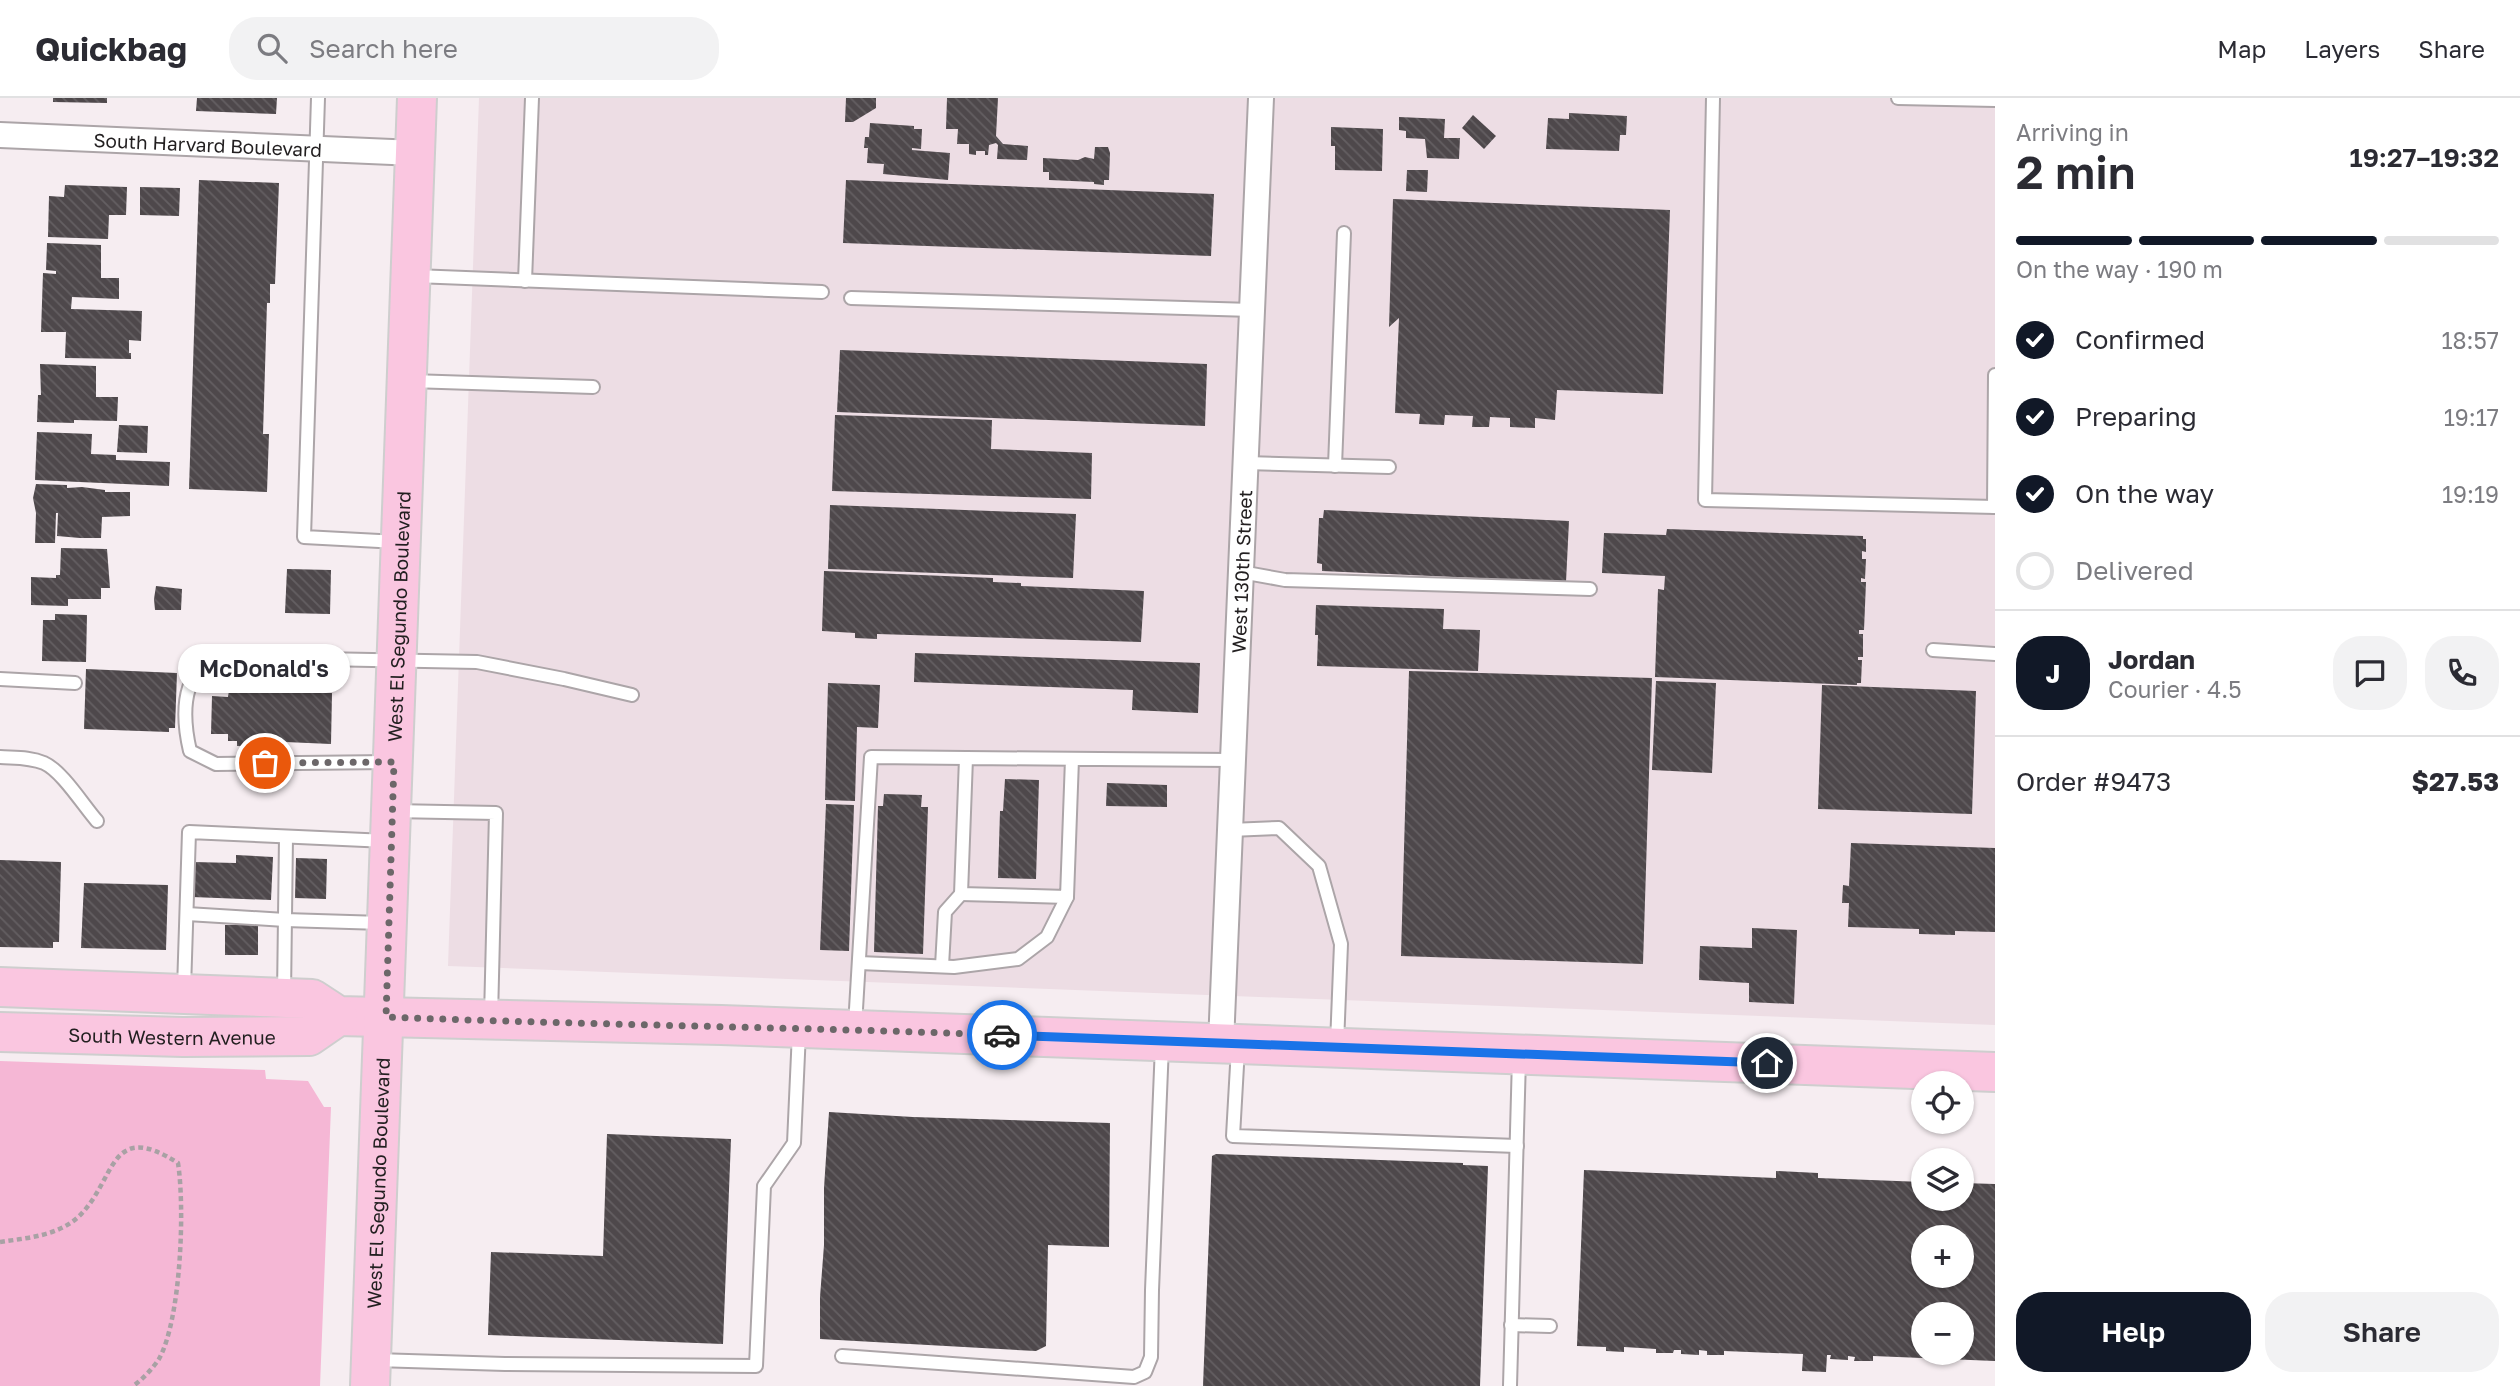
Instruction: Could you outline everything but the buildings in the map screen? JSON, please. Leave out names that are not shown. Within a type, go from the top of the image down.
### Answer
[{"type":"main road","name":"West El Segundo Boulevard","points":[[371,1373],[386,1017],[417,98]]},
{"type":"main road","name":"South Western Avenue","points":[[0,987],[312,999],[338,1016],[800,1028],[1995,1072]]},
{"type":"main road","name":"South Western Avenue","points":[[0,1032],[183,1037],[309,1036],[338,1016]]},
{"type":"street","name":"West 130th Street","points":[[1230,1044],[1230,830],[1261,98]]},
{"type":"street","name":"South Harvard Boulevard","points":[[0,135],[415,153]]},
{"type":"lane","points":[[318,98],[304,537],[402,542]]},
{"type":"lane","points":[[525,281],[532,98]]},
{"type":"lane","points":[[1713,98],[1704,500],[1995,507],[1995,375]]},
{"type":"lane","points":[[1898,98],[1995,100]]},
{"type":"lane","points":[[1335,466],[1344,233]]},
{"type":"lane","points":[[411,276],[822,292]]},
{"type":"lane","points":[[851,298],[1252,310]]},
{"type":"lane","points":[[407,381],[593,387]]},
{"type":"lane","points":[[1246,463],[1389,467]]},
{"type":"lane","points":[[1241,572],[1285,580],[1590,589]]},
{"type":"lane","points":[[1933,650],[1995,653]]},
{"type":"lane","points":[[394,762],[216,764],[190,751],[185,727],[187,696],[201,667],[220,657],[477,662],[632,695]]},
{"type":"lane","points":[[0,679],[75,683]]},
{"type":"lane","points":[[0,757],[28,758],[46,764],[96,821]]},
{"type":"lane","points":[[855,1030],[871,757],[1233,760]]},
{"type":"lane","points":[[943,966],[945,912],[961,894],[966,758]]},
{"type":"lane","points":[[859,963],[943,966],[1018,959],[1046,937],[1067,897],[1072,759]]},
{"type":"lane","points":[[184,995],[189,832],[286,837],[496,813],[491,1021]]},
{"type":"lane","points":[[1230,830],[1279,828],[1319,866],[1341,943],[1337,1048]]},
{"type":"lane","points":[[284,998],[286,837]]},
{"type":"lane","points":[[961,894],[1067,897]]},
{"type":"lane","points":[[187,914],[389,923]]},
{"type":"lane","points":[[371,1373],[505,1364],[756,1366],[764,1186],[794,1143],[800,1028]]},
{"type":"lane","points":[[842,1356],[1134,1377],[1145,1372],[1151,1357],[1162,1041]]},
{"type":"lane","points":[[1230,1044],[1233,1136],[1517,1146]]},
{"type":"lane","points":[[1510,1386],[1519,1054]]},
{"type":"lane","points":[[1511,1325],[1550,1326]]},
{"type":"path","points":[[0,1242],[54,1232],[76,1219],[95,1198],[108,1171],[122,1152],[139,1146],[158,1150],[178,1163],[182,1189],[177,1287],[169,1334],[158,1360],[133,1386]]},
{"type":"shaded area","points":[[479,98],[1995,98],[1995,1025],[448,966]]},
{"type":"shaded area","points":[[0,1061],[265,1070],[266,1079],[308,1081],[324,1107],[331,1107],[320,1386],[0,1386]]},
{"type":"way so far","points":[[265,763],[394,762],[386,1017],[1002,1035]]},
{"type":"place","name":"McDonald's","points":[[265,763]]},
{"type":"route","points":[[1002,1035],[1767,1063]]}]
